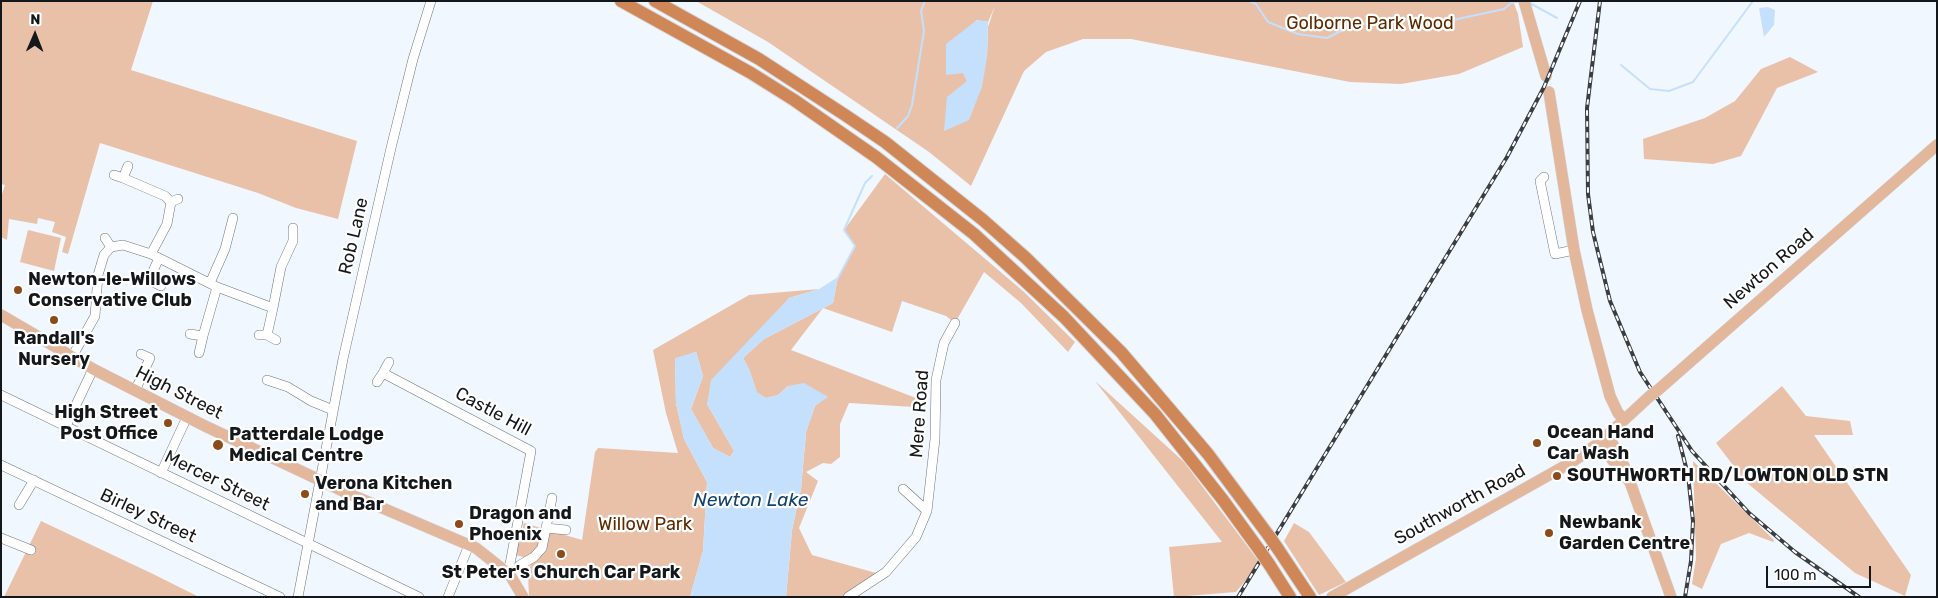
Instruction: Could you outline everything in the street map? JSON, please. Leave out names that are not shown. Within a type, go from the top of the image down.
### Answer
[{"type":"highway","points":[[621,1],[751,74],[808,110],[898,174],[974,234],[1064,317],[1136,394],[1193,461],[1260,551],[1290,597]]},
{"type":"highway","points":[[655,1],[759,59],[845,114],[892,148],[983,220],[1026,258],[1122,352],[1208,454],[1269,536],[1310,597]]},
{"type":"main road","points":[[1524,3],[1546,76]]},
{"type":"main road","points":[[1550,92],[1574,250],[1587,310],[1610,396],[1627,416]]},
{"type":"main road","name":"Newton Road","points":[[1627,416],[1937,145]]},
{"type":"main road","name":"High Street","points":[[1,315],[134,391],[320,480],[483,552],[508,568],[523,597]]},
{"type":"main road","name":"Southworth Road","points":[[1332,597],[1564,467],[1604,439],[1627,416]]},
{"type":"main road","points":[[1604,439],[1625,473],[1670,597]]},
{"type":"street","name":"Rob Lane","points":[[298,597],[333,410],[390,148],[413,59],[431,1]]},
{"type":"street","points":[[128,166],[119,177],[174,200],[147,279],[161,286]]},
{"type":"street","points":[[1544,177],[1540,181],[1555,254],[1574,250]]},
{"type":"street","points":[[200,353],[214,285],[234,218]]},
{"type":"street","points":[[276,340],[263,335],[272,308],[281,267],[293,241],[293,228]]},
{"type":"street","points":[[105,238],[111,247]]},
{"type":"street","points":[[72,357],[93,323],[97,308],[101,263],[105,253],[111,247],[124,245],[155,256],[214,285],[272,308]]},
{"type":"street","name":"Mere Road","points":[[848,597],[886,572],[916,537],[927,511],[935,439],[936,380],[944,344],[955,323]]},
{"type":"street","points":[[190,334],[203,336]]},
{"type":"street","points":[[134,391],[152,354],[141,354]]},
{"type":"street","points":[[377,382],[389,362]]},
{"type":"street","points":[[66,426],[93,368]]},
{"type":"street","name":"Castle Hill","points":[[383,373],[532,451],[508,568]]},
{"type":"street","points":[[267,380],[288,387],[311,401],[333,410]]},
{"type":"street","name":"Mercer Street","points":[[1,395],[418,597]]},
{"type":"street","points":[[161,473],[188,417]]},
{"type":"street","name":"Birley Street","points":[[1,465],[280,597]]},
{"type":"street","points":[[19,505],[34,480]]},
{"type":"street","points":[[903,486],[927,511]]},
{"type":"street","points":[[508,568],[525,566],[542,548],[552,498]]},
{"type":"street","points":[[546,528],[566,530]]},
{"type":"street","points":[[1,538],[31,550]]},
{"type":"street","points":[[448,597],[469,545]]},
{"type":"green space","points":[[1,1],[153,1],[131,70],[357,141],[338,219],[296,208],[258,193],[100,143],[68,254],[62,252],[66,237],[52,232],[55,222],[38,218],[37,224],[9,219],[7,240],[1,237],[1,197],[5,185],[1,184]]},
{"type":"green space","name":"Golborne Park Wood","points":[[696,1],[1513,1],[1518,14],[1523,47],[1459,74],[1401,84],[1350,82],[1131,39],[1083,39],[1046,52],[1024,71],[971,186],[929,152],[768,42]],"holes":[[[995,6],[988,27],[987,57],[944,130],[967,81],[963,72],[976,20],[988,22]]]},
{"type":"green space","points":[[1790,57],[1818,72],[1777,88],[1741,156],[1713,164],[1644,159],[1643,139],[1705,118],[1735,101],[1761,69]]},
{"type":"green space","points":[[885,174],[1023,291],[1075,342],[1068,352],[1021,303],[984,272],[955,323],[946,316],[902,301],[892,332],[823,308],[833,303],[838,277],[855,246],[844,230]]},
{"type":"green space","points":[[28,230],[61,238],[54,271],[20,262]]},
{"type":"green space","name":"Willow Park","points":[[819,289],[789,298],[707,404],[734,451],[730,457],[713,448],[691,409],[703,376],[696,352],[675,359],[676,403],[684,439],[707,482],[703,551],[690,597],[529,597],[528,575],[532,559],[515,555],[524,523],[582,540],[595,452],[598,448],[678,453],[666,413],[653,350],[749,295]]},
{"type":"green space","points":[[823,308],[791,350],[916,398],[914,407],[849,403],[840,424],[840,457],[831,464],[823,463],[806,472],[818,481],[799,528],[812,555],[876,573],[847,597],[786,597],[792,530],[801,489],[806,432],[815,406],[827,396],[788,386],[778,395],[766,398],[757,393],[743,358],[764,339]]},
{"type":"green space","points":[[1095,381],[1184,462],[1260,563],[1236,592],[1174,597],[1169,547],[1222,542]]},
{"type":"green space","points":[[1782,386],[1806,416],[1850,421],[1853,435],[1814,435],[1911,575],[1905,596],[1855,573],[1746,482],[1716,443]]},
{"type":"green space","points":[[1693,461],[1774,540],[1773,542],[1749,533],[1721,544],[1702,589],[1692,584],[1696,558]]},
{"type":"green space","points":[[41,521],[153,574],[199,597],[4,597]]},
{"type":"green space","points":[[1294,523],[1309,532],[1346,582],[1319,595],[1284,541]]},
{"type":"water","points":[[1768,7],[1775,10],[1774,25],[1764,37],[1759,8]]},
{"type":"water","points":[[977,20],[988,22],[987,57],[982,87],[969,120],[944,131],[947,97],[967,81],[963,73],[946,75],[946,44]]},
{"type":"water","name":"Newton Lake","points":[[838,277],[833,303],[764,339],[743,358],[757,392],[766,398],[778,395],[788,386],[804,383],[828,397],[815,406],[806,432],[801,489],[792,530],[786,597],[690,597],[703,551],[707,482],[684,439],[676,403],[675,358],[696,352],[703,376],[691,409],[713,448],[730,457],[734,451],[707,404],[711,380],[789,298],[819,289]]},
{"type":"waterway","points":[[897,128],[908,116],[912,105],[924,31],[921,11],[925,1]]},
{"type":"waterway","points":[[1249,1],[1256,4],[1268,22],[1298,34],[1327,38],[1349,27],[1385,19],[1453,20],[1504,9],[1511,3],[1521,1]]},
{"type":"waterway","points":[[1621,65],[1650,89],[1669,91],[1693,82],[1753,1]]},
{"type":"waterway","points":[[1528,2],[1557,18]]},
{"type":"waterway","points":[[838,278],[855,246],[844,230],[865,183],[872,176]]},
{"type":"railway","points":[[1238,597],[1507,157],[1544,87],[1580,1]]},
{"type":"railway","points":[[1600,1],[1587,108],[1588,194],[1593,232],[1610,301],[1640,372],[1692,451],[1749,513],[1795,552],[1859,597]]},
{"type":"railway","points":[[1678,436],[1688,475],[1693,521],[1691,561],[1685,597]]},
{"type":"place","name":"Newton-le-Willows Conservative Club","points":[[18,290]]},
{"type":"place","name":"Randall's Nursery","points":[[54,320]]},
{"type":"place","name":"High Street Post Office","points":[[168,423]]},
{"type":"place","name":"Ocean Hand Car Wash","points":[[1537,443]]},
{"type":"place","name":"Patterdale Lodge Medical Centre","points":[[218,445]]},
{"type":"place","name":"SOUTHWORTH RD/LOWTON OLD STN","points":[[1557,476]]},
{"type":"place","name":"Verona Kitchen and Bar","points":[[305,494]]},
{"type":"place","name":"Dragon and Phoenix","points":[[459,524]]},
{"type":"place","name":"Newbank Garden Centre","points":[[1549,533]]},
{"type":"place","name":"St Peter's Church Car Park","points":[[561,554]]}]
